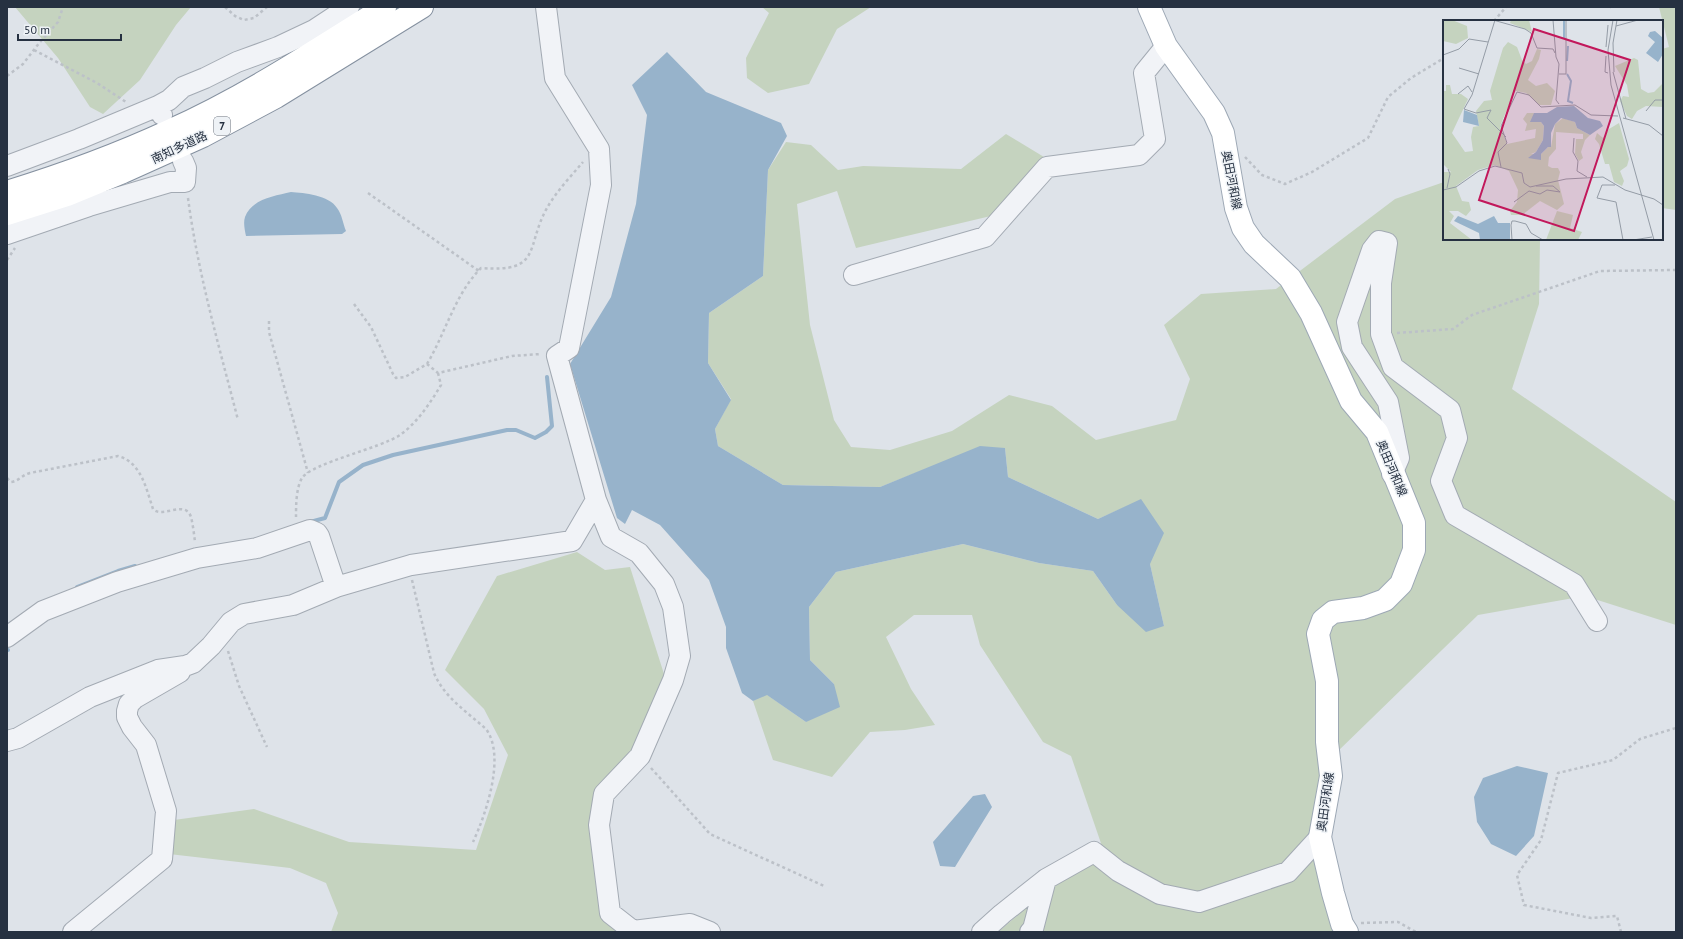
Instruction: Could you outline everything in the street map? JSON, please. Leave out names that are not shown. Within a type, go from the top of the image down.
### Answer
[{"type":"main road","name":"南知多道路","points":[[7,192],[61,175],[170,131],[273,77],[385,7]]},
{"type":"main road","name":"南知多道路","points":[[7,214],[67,195],[203,136],[276,97],[422,7]]},
{"type":"main road","name":"奥田河和線","points":[[1149,7],[1166,46],[1214,113],[1223,133],[1236,208],[1243,228],[1254,244],[1290,278],[1312,314],[1351,401],[1377,432],[1392,474],[1407,502],[1414,523],[1414,550],[1401,584],[1385,600],[1364,608],[1333,612],[1323,620],[1318,634],[1327,681],[1327,742],[1331,776],[1320,837],[1333,893],[1344,928]]},
{"type":"street","points":[[7,166],[79,139],[135,115],[160,111],[183,87],[237,62],[278,47],[306,34],[349,7]]},
{"type":"street","points":[[546,7],[555,78],[599,149],[601,185],[569,348],[557,356],[596,500],[611,537],[639,553],[664,584],[673,607],[680,656],[673,680],[640,756],[604,794],[599,825],[610,913],[633,931],[690,924],[710,932]]},
{"type":"street","points":[[854,276],[985,238],[1047,167],[1138,155],[1155,139],[1144,73],[1166,46]]},
{"type":"street","points":[[7,234],[89,206],[170,182],[184,182],[186,168],[183,161]]},
{"type":"street","points":[[1392,474],[1399,458],[1388,402],[1352,347],[1347,322],[1372,250],[1379,241],[1387,243],[1381,283],[1381,334],[1393,367],[1450,410],[1457,438],[1441,481],[1455,515],[1574,584],[1597,621]]},
{"type":"street","points":[[7,741],[18,738],[90,697],[158,670],[185,666],[193,663],[231,622],[244,614],[293,605],[336,587],[409,566],[572,541],[596,500]]},
{"type":"street","points":[[7,637],[43,611],[117,582],[197,558],[257,548],[310,530],[317,533],[336,587]]},
{"type":"street","points":[[73,932],[162,860],[166,811],[146,745],[132,727],[127,711],[129,704],[135,698],[179,673],[185,666]]},
{"type":"street","points":[[982,932],[1046,879],[1094,852],[1118,871],[1160,894],[1199,902],[1288,872],[1320,837]]},
{"type":"street","points":[[1030,932],[1033,929],[1046,879]]},
{"type":"path","points":[[7,76],[23,64],[58,22],[63,7]]},
{"type":"path","points":[[225,7],[235,16],[244,20],[254,18],[266,7]]},
{"type":"path","points":[[1495,20],[1506,7]]},
{"type":"path","points":[[34,50],[97,83],[128,103],[135,115]]},
{"type":"path","points":[[1242,154],[1262,174],[1285,184],[1312,172],[1368,138],[1388,97],[1411,78],[1443,59]]},
{"type":"path","points":[[354,304],[371,327],[396,378],[404,377],[427,364],[437,348],[455,306],[466,285],[482,268],[509,268],[517,266],[529,257],[541,222],[551,201],[589,155],[599,149]]},
{"type":"path","points":[[184,182],[205,292],[238,420]]},
{"type":"path","points":[[368,193],[479,271]]},
{"type":"path","points":[[1381,334],[1453,329],[1472,315],[1600,271],[1676,270]]},
{"type":"path","points":[[269,321],[270,332],[308,472]]},
{"type":"path","points":[[438,372],[525,354],[550,354],[557,356]]},
{"type":"path","points":[[299,533],[296,523],[297,497],[300,482],[308,472],[400,436],[413,424],[441,385],[438,372],[427,364]]},
{"type":"path","points":[[7,478],[11,482],[18,481],[30,472],[118,456],[125,458],[136,466],[153,509],[156,512],[161,513],[180,509],[188,512],[192,521],[197,558]]},
{"type":"path","points":[[409,566],[434,673],[439,684],[444,692],[486,729],[490,734],[493,745],[495,756],[494,770],[484,816],[473,842]]},
{"type":"path","points":[[228,648],[239,686],[267,747]]},
{"type":"path","points":[[1621,932],[1617,916],[1591,918],[1524,905],[1517,875],[1541,840],[1558,773],[1613,760],[1640,740],[1676,728]]},
{"type":"path","points":[[640,756],[710,834],[824,886]]},
{"type":"path","points":[[1344,928],[1398,922],[1416,932]]},
{"type":"green space","points":[[15,7],[191,7],[176,25],[140,80],[103,114],[90,107],[58,58]]},
{"type":"green space","points":[[762,7],[871,7],[837,29],[809,84],[768,93],[747,78],[746,58],[769,13]]},
{"type":"green space","points":[[1659,7],[1676,7],[1676,210],[1663,208],[1663,49],[1669,47]]},
{"type":"green space","points":[[1006,134],[1044,157],[995,215],[856,248],[837,191],[797,204],[810,325],[834,420],[851,447],[890,450],[952,431],[1009,395],[1052,406],[1096,440],[1176,420],[1190,379],[1164,325],[1201,294],[1276,289],[1395,199],[1443,182],[1443,240],[1540,240],[1539,304],[1512,389],[1676,502],[1676,625],[1585,596],[1478,615],[1335,754],[1312,831],[1337,932],[998,932],[1053,885],[1104,852],[1071,756],[1043,742],[980,645],[972,615],[914,615],[886,637],[911,689],[935,725],[905,730],[870,732],[832,777],[773,760],[753,701],[766,694],[806,722],[834,684],[810,660],[809,607],[836,572],[963,544],[1039,563],[1093,571],[1117,605],[1164,626],[1150,564],[1141,500],[1098,519],[1008,477],[1005,448],[928,468],[880,487],[783,485],[718,446],[715,429],[731,399],[708,363],[709,313],[763,276],[768,170],[786,142],[811,145],[838,170],[863,166],[961,169]]},
{"type":"green space","points":[[577,552],[605,570],[630,567],[664,674],[632,752],[592,828],[601,918],[619,932],[331,932],[338,913],[326,883],[290,868],[169,854],[174,820],[254,809],[349,842],[476,850],[508,755],[484,709],[445,670],[497,576]]},
{"type":"water","points":[[667,52],[706,92],[781,123],[787,136],[768,170],[763,276],[709,313],[708,363],[731,400],[715,429],[718,446],[783,485],[880,487],[980,446],[1005,448],[1008,477],[1098,519],[1141,499],[1164,533],[1150,564],[1164,626],[1146,632],[1117,605],[1093,571],[1039,563],[963,544],[836,572],[809,607],[810,660],[834,684],[840,707],[806,722],[767,695],[753,701],[742,693],[726,648],[726,627],[709,580],[660,525],[632,510],[625,524],[617,518],[570,364],[611,297],[636,204],[647,115],[632,85]]},
{"type":"water","points":[[291,192],[322,197],[328,200],[340,213],[346,231],[342,234],[246,236],[244,219],[248,211],[253,206],[264,199]]},
{"type":"water","points":[[1517,766],[1548,773],[1534,836],[1516,856],[1491,844],[1477,822],[1474,797],[1483,778]]},
{"type":"water","points":[[985,794],[992,807],[955,867],[940,866],[933,842],[973,796]]},
{"type":"waterway","points":[[310,522],[325,518],[339,482],[363,465],[393,455],[507,430],[516,430],[535,438],[546,432],[552,426],[547,377]]},
{"type":"waterway","points":[[77,587],[135,566]]}]
